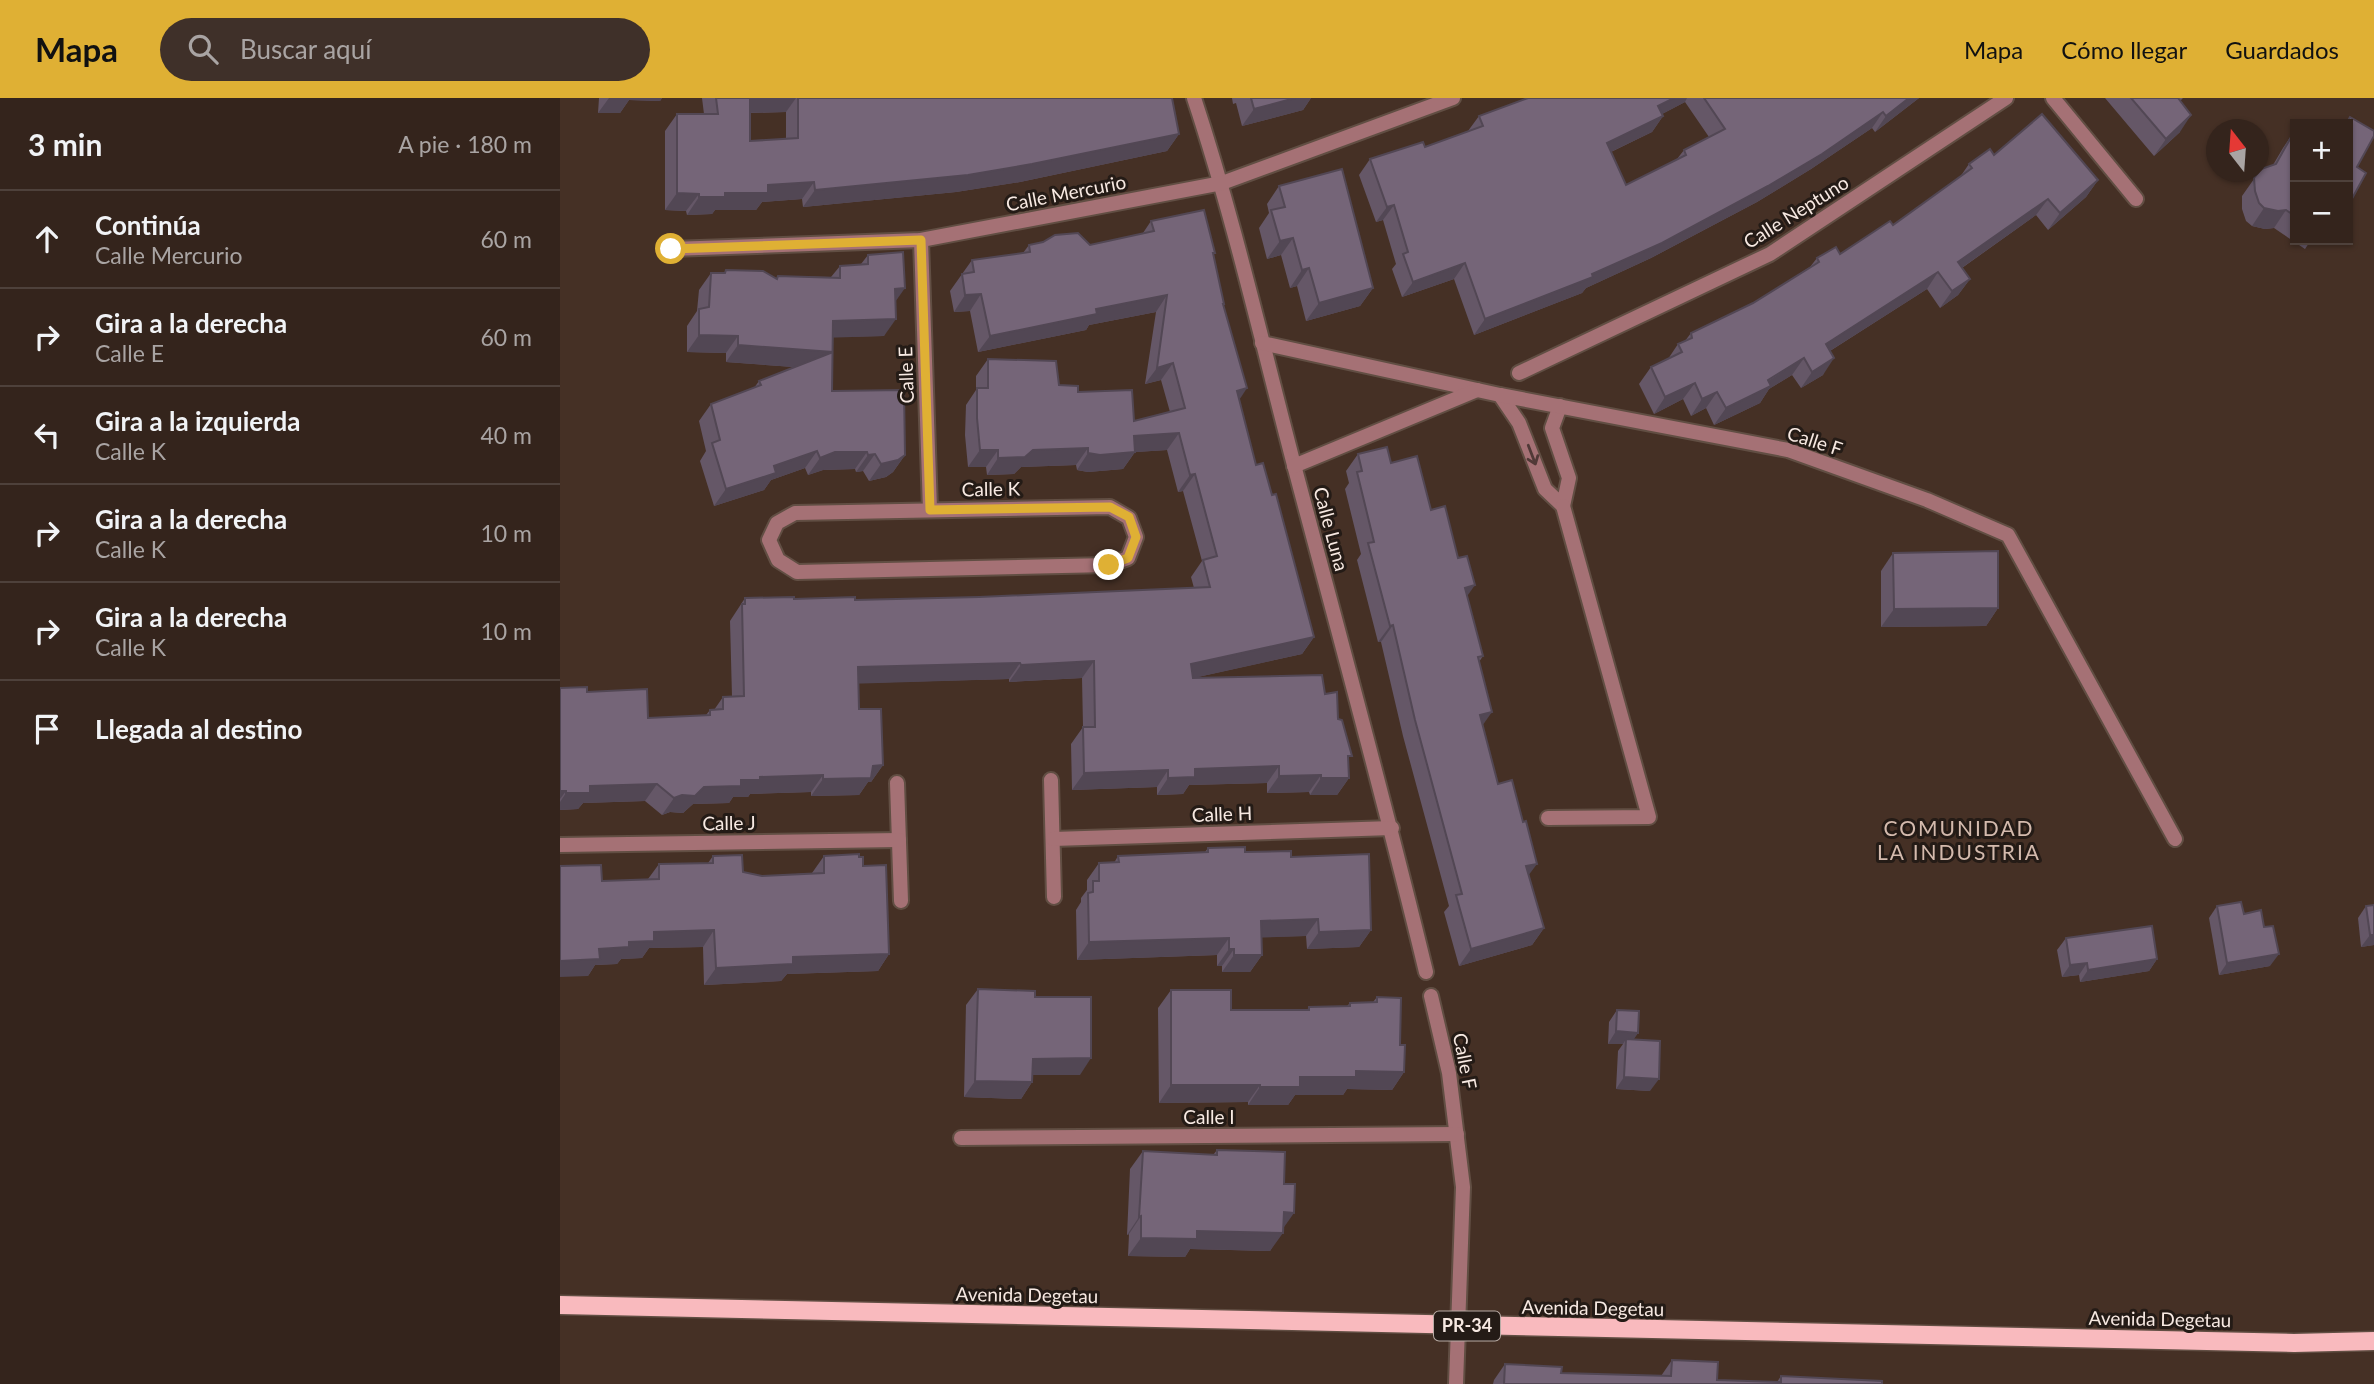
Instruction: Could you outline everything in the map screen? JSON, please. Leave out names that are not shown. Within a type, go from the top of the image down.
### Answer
[{"type":"main road","name":"Avenida Degetau","points":[[560,1305],[2294,1343],[2374,1341]]},
{"type":"street","name":"Calle Luna","points":[[1194,98],[1222,183],[1294,466],[1392,828],[1426,972]]},
{"type":"street","name":"Calle Mercurio","points":[[671,249],[921,240],[1222,183],[1452,98]]},
{"type":"street","name":"Calle Neptuno","points":[[1519,373],[1770,254],[2006,98]]},
{"type":"street","points":[[2053,98],[2136,199]]},
{"type":"street","name":"Calle E","points":[[921,240],[930,510]]},
{"type":"street","name":"Calle F","points":[[1262,343],[1500,395],[1788,450],[1927,500],[2008,535],[2175,839]]},
{"type":"street","points":[[1294,466],[1477,390]]},
{"type":"street","points":[[1500,395],[1518,423],[1545,489],[1563,506]]},
{"type":"street","points":[[1548,818],[1649,817],[1563,506],[1569,478],[1552,428],[1559,406]]},
{"type":"street","name":"Calle K","points":[[1110,507],[1129,517],[1136,537],[1128,558],[1109,565],[797,572],[778,560],[769,540],[777,523],[796,513],[930,510],[1110,507]]},
{"type":"street","points":[[1051,780],[1054,897]]},
{"type":"street","points":[[897,783],[901,901]]},
{"type":"street","name":"Calle H","points":[[1053,839],[1392,828]]},
{"type":"street","name":"Calle J","points":[[560,845],[899,840]]},
{"type":"street","name":"Calle F","points":[[1431,996],[1449,1073],[1463,1187],[1457,1384]]},
{"type":"street","name":"Calle I","points":[[961,1138],[1457,1134]]},
{"type":"building","points":[[716,98],[750,98],[750,141],[798,138],[798,98],[1172,98],[1179,134],[968,175],[815,190],[814,182],[768,185],[768,193],[725,193],[725,197],[699,197],[699,194],[677,193],[677,114],[718,114]]},
{"type":"building","points":[[1251,98],[1295,98],[1254,109]]},
{"type":"building","points":[[1528,98],[1674,98],[1658,106],[1663,116],[1607,143],[1626,185],[1686,155],[1684,150],[1725,129],[1704,98],[1909,98],[1886,116],[1883,112],[1822,154],[1768,186],[1662,243],[1592,274],[1593,277],[1485,319],[1465,263],[1413,282],[1403,254],[1408,252],[1394,205],[1387,207],[1370,159],[1423,142],[1425,147],[1483,126],[1479,116]]},
{"type":"building","points":[[2131,98],[2178,98],[2191,115],[2166,139]]},
{"type":"building","points":[[2042,114],[2098,180],[2060,213],[2048,199],[1958,262],[1970,279],[1952,291],[1938,272],[1826,344],[1834,358],[1812,372],[1804,358],[1768,380],[1771,386],[1726,408],[1717,392],[1702,399],[1695,383],[1665,397],[1651,367],[1682,352],[1678,344],[1692,338],[1691,333],[1753,303],[1819,262],[1817,258],[1836,247],[1840,254],[1890,221],[1893,225],[1972,168],[1969,164],[1990,149],[1994,155]]},
{"type":"building","points":[[2350,117],[2374,131],[2374,136],[2357,167],[2366,173],[2353,197],[2353,119],[2349,119]]},
{"type":"building","points":[[2290,139],[2290,213],[2264,208],[2255,191],[2254,182],[2269,182],[2269,166],[2276,164]]},
{"type":"building","points":[[1342,169],[1373,288],[1319,303],[1309,268],[1302,270],[1293,238],[1280,241],[1271,210],[1285,207],[1279,186]]},
{"type":"building","points":[[1204,210],[1215,253],[1223,304],[1247,388],[1237,391],[1256,465],[1263,463],[1272,495],[1276,494],[1314,637],[1191,664],[1193,678],[1322,675],[1325,694],[1337,692],[1338,719],[1342,720],[1352,756],[1348,756],[1349,778],[1321,778],[1321,775],[1279,776],[1279,766],[1195,769],[1195,777],[1168,778],[1168,770],[1084,773],[1083,727],[1095,727],[1094,661],[1021,665],[858,667],[859,709],[881,709],[883,765],[873,766],[871,778],[823,779],[823,775],[760,777],[760,780],[741,780],[741,786],[704,787],[695,796],[682,795],[674,798],[657,784],[590,786],[590,793],[560,791],[560,688],[587,687],[587,692],[647,689],[648,718],[710,715],[710,710],[723,709],[723,697],[744,696],[742,604],[745,604],[745,598],[855,597],[855,600],[1210,587],[1203,560],[1217,556],[1195,474],[1190,475],[1179,433],[1134,436],[1135,452],[1100,455],[1088,453],[1088,448],[1033,450],[1025,457],[998,458],[998,450],[980,450],[977,388],[988,388],[988,359],[1056,361],[1059,385],[1078,386],[1078,392],[1132,390],[1134,421],[1185,408],[1173,363],[1157,368],[1167,295],[1096,309],[1097,314],[990,336],[981,294],[965,295],[962,274],[974,272],[972,260],[1030,252],[1029,245],[1043,242],[1055,235],[1078,233],[1090,245],[1154,231],[1151,221]]},
{"type":"building","points":[[903,252],[905,288],[895,289],[896,319],[833,321],[833,352],[738,345],[738,336],[699,335],[699,309],[709,307],[711,273],[725,273],[726,270],[763,271],[777,279],[778,276],[840,278],[840,266],[868,264],[868,255]]},
{"type":"building","points":[[833,352],[832,391],[904,390],[905,455],[898,460],[881,464],[875,454],[868,455],[867,452],[835,452],[820,458],[817,451],[774,466],[776,473],[726,489],[712,443],[720,440],[711,404],[761,385],[759,381]]},
{"type":"building","points":[[1387,447],[1391,463],[1417,456],[1431,510],[1445,506],[1458,558],[1467,556],[1475,585],[1465,588],[1483,656],[1478,657],[1492,712],[1480,715],[1498,784],[1512,780],[1537,864],[1526,866],[1544,928],[1471,949],[1456,895],[1462,894],[1415,720],[1393,625],[1390,626],[1368,543],[1374,542],[1357,472],[1362,471],[1358,454]]},
{"type":"building","points":[[1998,551],[1998,608],[1894,609],[1893,553]]},
{"type":"building","points":[[1245,847],[1245,852],[1291,851],[1291,857],[1369,854],[1371,930],[1319,932],[1318,919],[1261,921],[1262,955],[1234,955],[1234,949],[1229,949],[1229,938],[1089,942],[1088,893],[1093,892],[1093,881],[1099,881],[1099,863],[1119,862],[1118,856],[1208,852],[1208,848]]},
{"type":"building","points":[[859,854],[859,857],[863,857],[863,866],[886,865],[889,954],[793,957],[793,964],[716,968],[714,930],[654,932],[654,941],[629,942],[629,947],[599,949],[600,959],[560,961],[560,866],[601,865],[602,881],[659,879],[659,864],[713,863],[713,856],[742,855],[743,872],[762,876],[824,873],[824,856]]},
{"type":"building","points":[[2241,902],[2244,914],[2261,910],[2264,927],[2273,926],[2279,954],[2227,963],[2217,906]]},
{"type":"building","points":[[2374,905],[2374,935],[2370,935],[2366,906]]},
{"type":"building","points":[[2152,926],[2157,959],[2088,970],[2087,963],[2070,965],[2066,938]]},
{"type":"building","points":[[978,989],[1035,991],[1035,997],[1091,997],[1091,1058],[1033,1059],[1032,1082],[975,1081]]},
{"type":"building","points":[[1171,990],[1231,990],[1231,1010],[1309,1010],[1309,1007],[1377,1002],[1377,997],[1401,998],[1400,1045],[1405,1045],[1404,1072],[1356,1071],[1356,1077],[1300,1077],[1300,1087],[1171,1085]]},
{"type":"building","points":[[1617,1010],[1639,1011],[1638,1033],[1616,1031]]},
{"type":"building","points":[[1626,1039],[1660,1041],[1659,1079],[1624,1077]]},
{"type":"building","points":[[1217,1150],[1285,1152],[1284,1184],[1295,1184],[1294,1213],[1284,1212],[1283,1233],[1197,1231],[1197,1239],[1141,1238],[1141,1216],[1139,1217],[1143,1151],[1217,1155]]},
{"type":"building","points":[[1672,1360],[1718,1362],[1717,1380],[1781,1382],[1781,1376],[1882,1381],[1882,1384],[1504,1384],[1505,1364],[1562,1367],[1561,1373],[1671,1376]]},
{"type":"district","name":"COMUNIDAD LA INDUSTRIA","points":[[1959,841]]},
{"type":"route","points":[[671,249],[921,240],[930,510],[1110,507],[1129,517],[1136,537],[1128,558],[1109,565]]}]
